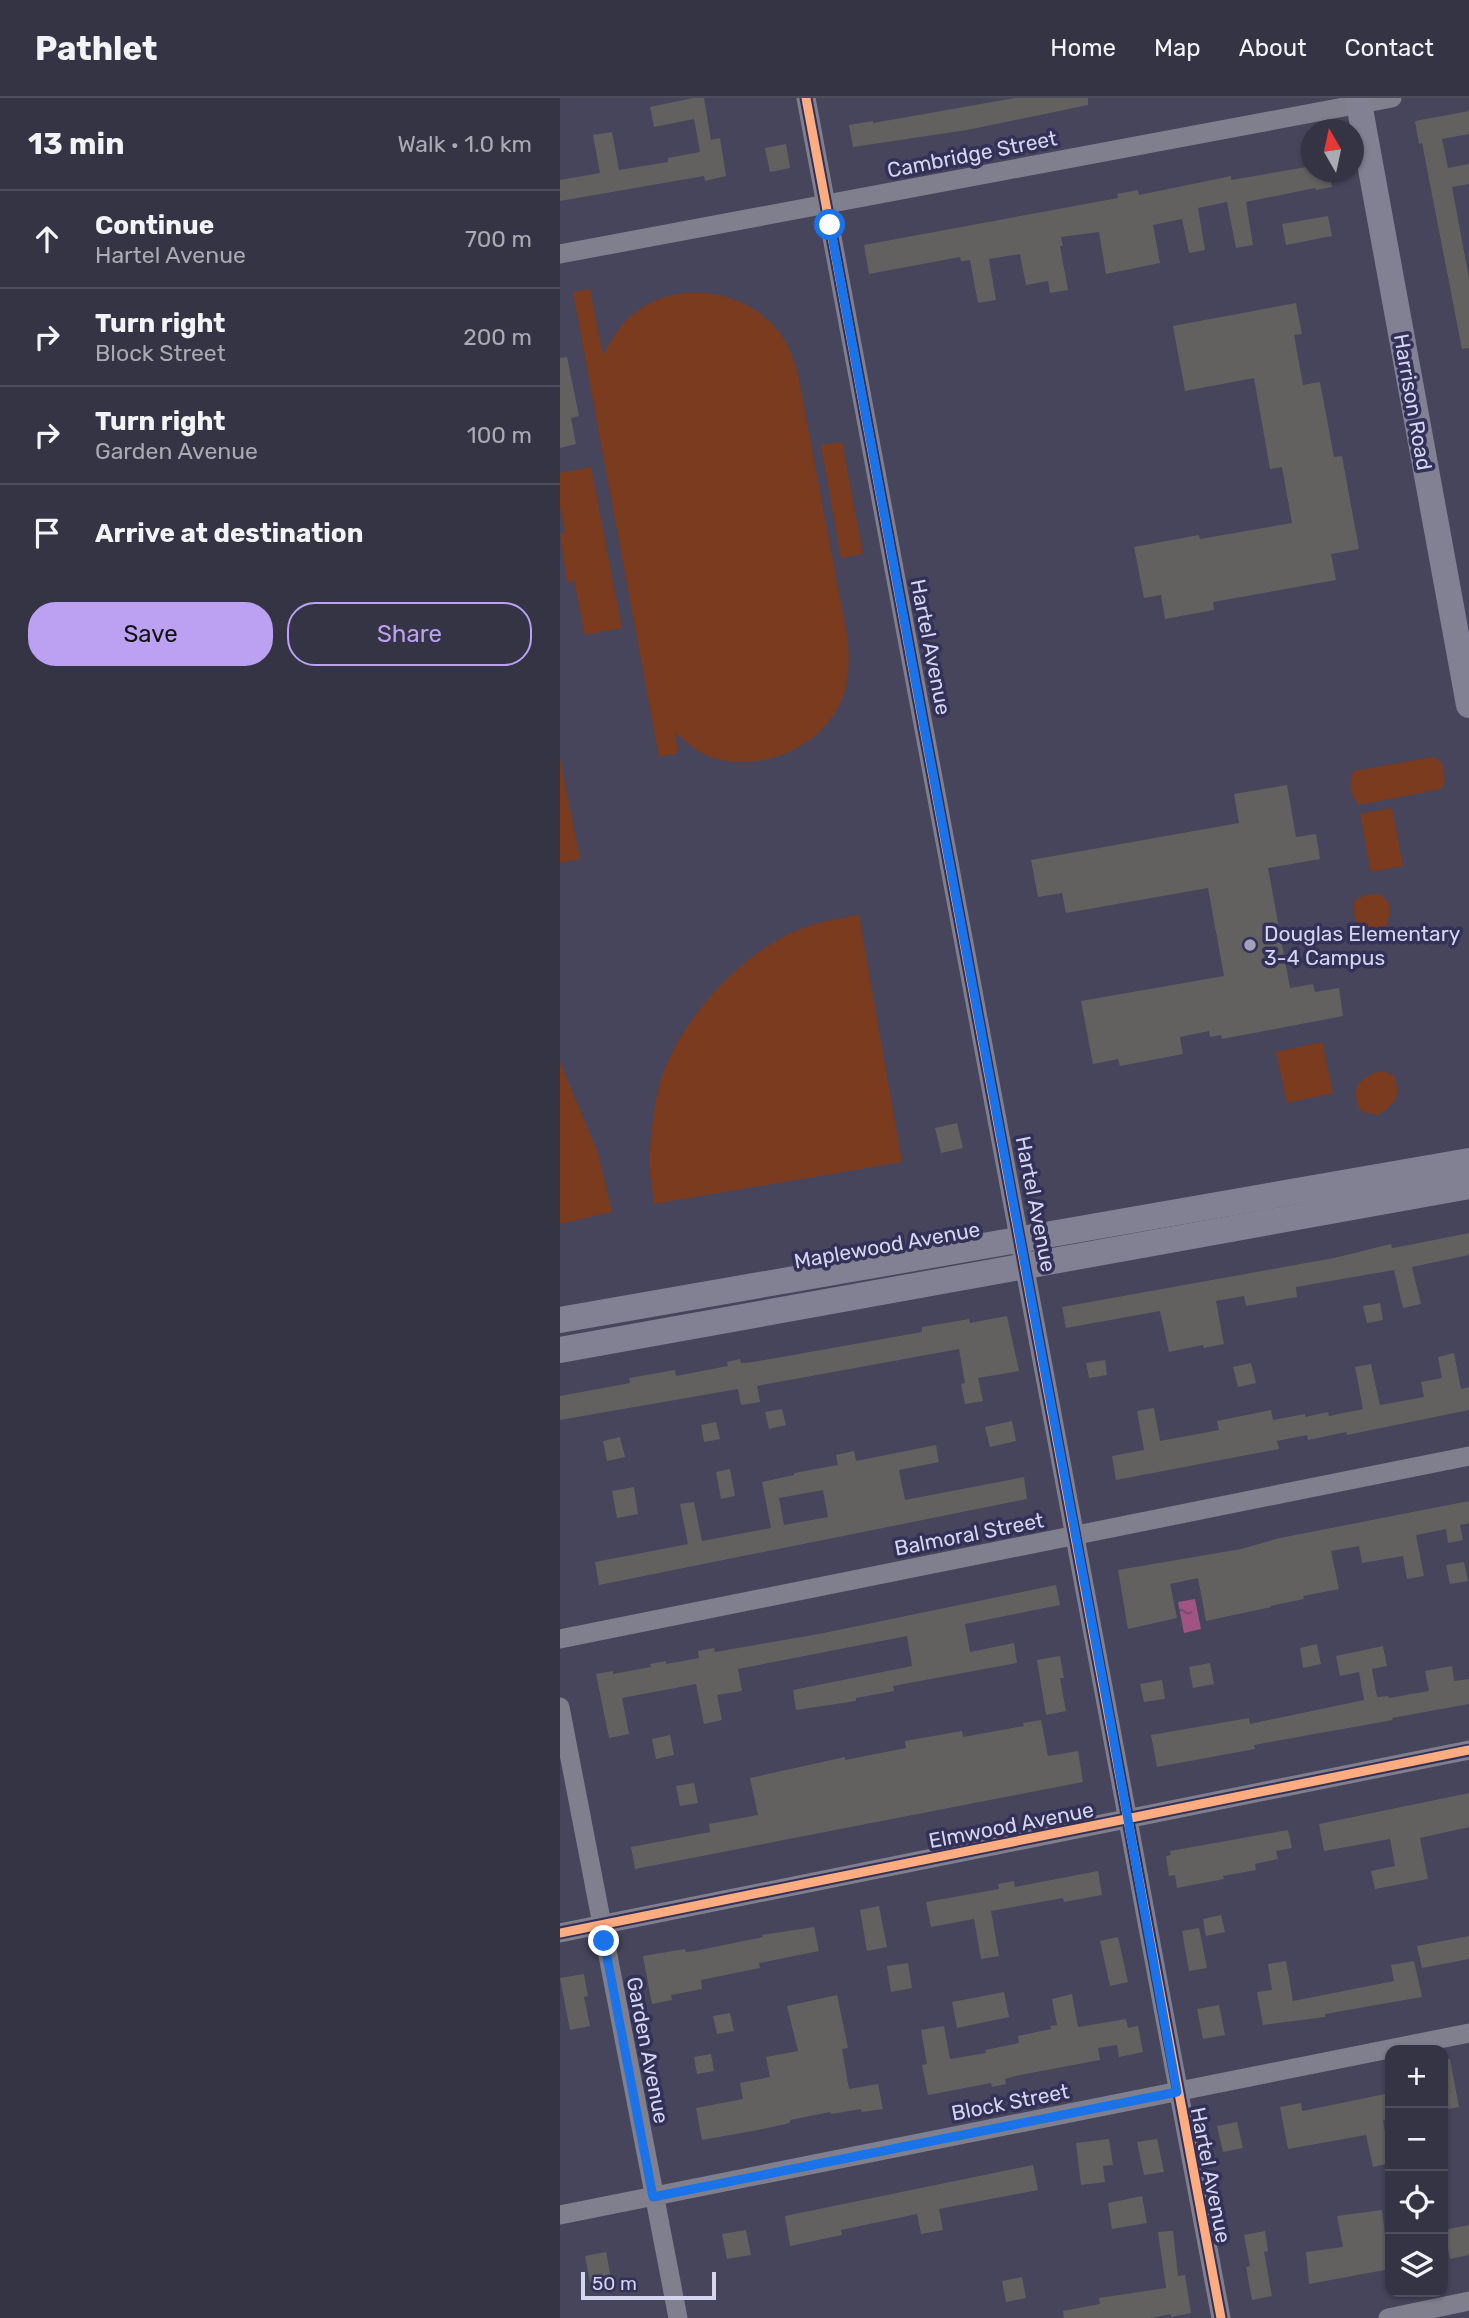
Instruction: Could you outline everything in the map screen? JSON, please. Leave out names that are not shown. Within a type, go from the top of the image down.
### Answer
[{"type":"street","name":"Hartel Avenue","points":[[806,98],[1221,2318]]},
{"type":"street","name":"Cambridge Street","points":[[560,254],[1359,101],[1392,98]]},
{"type":"street","name":"Harrison Road","points":[[1359,101],[1469,705]]},
{"type":"street","name":"Maplewood Avenue","points":[[560,1321],[683,1297],[1469,1161]]},
{"type":"street","points":[[560,1350],[1469,1186]]},
{"type":"street","points":[[849,1269],[853,1296]]},
{"type":"street","points":[[683,1297],[688,1327]]},
{"type":"street","name":"Balmoral Street","points":[[560,1639],[1469,1456]]},
{"type":"street","name":"Garden Avenue","points":[[560,1707],[678,2318]]},
{"type":"street","name":"Elmwood Avenue","points":[[560,1933],[1469,1750]]},
{"type":"street","name":"Block Street","points":[[560,2216],[1469,2033]]},
{"type":"street","points":[[1388,2318],[1469,2301]]},
{"type":"shaded area","points":[[590,289],[603,355],[623,324],[640,309],[658,299],[698,292],[737,301],[755,310],[771,323],[784,339],[790,352],[798,374],[848,640],[849,662],[845,692],[832,717],[819,732],[785,754],[766,760],[725,761],[702,753],[675,733],[678,753],[659,757],[573,292]]},
{"type":"shaded area","points":[[842,442],[863,554],[841,558],[821,445]]},
{"type":"shaded area","points":[[591,467],[622,628],[585,635],[574,581],[567,582],[560,534],[565,533],[560,506],[560,473]]},
{"type":"shaded area","points":[[1433,757],[1442,763],[1445,781],[1441,789],[1359,805],[1353,796],[1351,784],[1354,771]]},
{"type":"shaded area","points":[[560,758],[580,859],[560,863]]},
{"type":"shaded area","points":[[1392,808],[1403,866],[1371,872],[1360,814]]},
{"type":"shaded area","points":[[1379,894],[1390,908],[1386,926],[1365,934],[1358,930],[1353,908],[1355,900],[1366,895]]},
{"type":"shaded area","points":[[859,915],[902,1162],[654,1204],[649,1161],[655,1106],[662,1076],[686,1029],[722,984],[765,948],[788,934],[812,925]]},
{"type":"shaded area","points":[[1322,1042],[1333,1093],[1287,1103],[1276,1052]]},
{"type":"shaded area","points":[[560,1062],[598,1153],[612,1212],[560,1224]]},
{"type":"shaded area","points":[[1381,1071],[1393,1075],[1396,1082],[1397,1093],[1393,1103],[1377,1115],[1361,1111],[1356,1096],[1358,1085],[1362,1080]]},
{"type":"water","points":[[1195,1599],[1201,1629],[1184,1633],[1178,1602]]},
{"type":"building","points":[[704,98],[711,140],[720,138],[726,176],[705,181],[704,176],[560,201],[560,180],[600,173],[593,135],[612,132],[619,170],[668,162],[668,158],[700,152],[694,119],[654,127],[650,107]]},
{"type":"building","points":[[1015,98],[1088,98],[1088,105],[967,130],[853,147],[849,125]]},
{"type":"building","points":[[1469,111],[1469,134],[1442,139],[1448,168],[1469,164],[1469,184],[1452,187],[1469,278],[1469,348],[1462,349],[1422,143],[1419,144],[1415,121]]},
{"type":"building","points":[[786,144],[790,168],[770,172],[765,148]]},
{"type":"building","points":[[1301,168],[1301,182],[1331,182],[1332,187],[1246,202],[1253,245],[1236,248],[1227,202],[1198,208],[1205,250],[1189,253],[1182,219],[1153,225],[1160,263],[1106,274],[1099,232],[1061,237],[1063,246],[1060,246],[1068,290],[1050,293],[1048,281],[1026,285],[1020,254],[989,259],[996,300],[978,303],[970,260],[961,261],[960,257],[869,274],[864,245],[1118,198],[1117,194],[1138,190],[1139,195],[1231,176],[1231,180]]},
{"type":"building","points":[[1328,216],[1332,236],[1286,245],[1282,224]]},
{"type":"building","points":[[1296,303],[1302,334],[1294,335],[1303,385],[1320,382],[1334,457],[1342,456],[1359,549],[1331,554],[1336,580],[1213,602],[1214,610],[1165,619],[1161,595],[1144,598],[1134,547],[1199,535],[1200,539],[1292,523],[1282,467],[1270,469],[1254,378],[1185,391],[1173,326]]},
{"type":"building","points":[[567,357],[579,416],[571,418],[576,444],[560,448],[560,358]]},
{"type":"building","name":"Douglas Elementary 3-4 Campus","points":[[1287,785],[1296,837],[1316,834],[1320,859],[1268,868],[1290,988],[1313,984],[1315,992],[1339,988],[1343,1016],[1222,1039],[1221,1035],[1210,1037],[1209,1031],[1180,1037],[1183,1054],[1120,1066],[1118,1059],[1093,1064],[1081,1001],[1224,976],[1208,888],[1066,913],[1062,893],[1038,897],[1031,860],[1239,823],[1234,794]]},
{"type":"building","points":[[957,1123],[963,1148],[941,1153],[935,1128]]},
{"type":"building","points":[[1469,1233],[1469,1255],[1412,1267],[1421,1304],[1403,1308],[1394,1270],[1296,1287],[1297,1297],[1246,1306],[1244,1296],[1216,1301],[1224,1344],[1204,1348],[1203,1345],[1169,1352],[1160,1311],[1066,1328],[1062,1307],[1334,1258],[1391,1244],[1392,1248]]},
{"type":"building","points":[[1380,1303],[1383,1320],[1367,1323],[1363,1306]]},
{"type":"building","points":[[1007,1316],[1019,1371],[978,1378],[983,1401],[965,1404],[961,1384],[965,1383],[959,1349],[757,1386],[760,1402],[741,1405],[738,1389],[560,1420],[560,1396],[630,1383],[629,1378],[675,1370],[676,1376],[728,1366],[727,1362],[740,1359],[741,1363],[753,1362],[922,1332],[922,1327],[969,1319],[970,1323]]},
{"type":"building","points":[[1454,1353],[1461,1389],[1469,1387],[1469,1410],[1347,1435],[1346,1432],[1308,1440],[1307,1435],[1277,1441],[1279,1449],[1116,1480],[1112,1456],[1144,1450],[1137,1411],[1154,1408],[1160,1441],[1219,1430],[1217,1421],[1271,1410],[1273,1420],[1328,1412],[1329,1416],[1363,1409],[1355,1367],[1371,1364],[1380,1405],[1424,1397],[1421,1382],[1442,1378],[1438,1357]]},
{"type":"building","points":[[1105,1360],[1107,1375],[1089,1378],[1086,1363]]},
{"type":"building","points":[[1251,1363],[1256,1383],[1238,1387],[1233,1367]]},
{"type":"building","points":[[782,1409],[786,1425],[769,1429],[765,1412]]},
{"type":"building","points":[[1012,1421],[1016,1441],[990,1447],[985,1427]]},
{"type":"building","points":[[716,1422],[720,1439],[704,1442],[701,1425]]},
{"type":"building","points":[[620,1437],[625,1457],[607,1461],[603,1441]]},
{"type":"building","points":[[936,1445],[939,1462],[899,1470],[905,1500],[1024,1477],[1027,1499],[599,1585],[595,1562],[688,1544],[680,1504],[694,1502],[702,1541],[771,1528],[762,1482],[838,1465],[836,1455],[854,1451],[856,1461]],"holes":[[[823,1490],[828,1517],[784,1525],[779,1498]]]},
{"type":"building","points":[[730,1469],[735,1496],[721,1499],[716,1472]]},
{"type":"building","points":[[634,1487],[638,1514],[617,1518],[612,1491]]},
{"type":"building","points":[[1469,1501],[1469,1523],[1460,1525],[1463,1540],[1448,1543],[1446,1529],[1416,1535],[1424,1576],[1407,1579],[1403,1556],[1362,1563],[1359,1546],[1331,1551],[1339,1589],[1206,1621],[1198,1578],[1170,1584],[1177,1618],[1128,1629],[1118,1570],[1241,1549],[1280,1538]]},
{"type":"building","points":[[1464,1562],[1468,1581],[1450,1584],[1446,1565]]},
{"type":"building","points":[[1056,1585],[1060,1605],[965,1624],[970,1652],[1014,1643],[1017,1663],[893,1686],[894,1691],[856,1698],[856,1701],[796,1710],[793,1690],[912,1666],[907,1636],[738,1669],[742,1691],[717,1695],[722,1720],[704,1724],[696,1684],[622,1698],[629,1734],[609,1738],[596,1674],[613,1671],[613,1674],[651,1667],[650,1664],[666,1661],[666,1664],[699,1658],[698,1651],[714,1648],[715,1652],[819,1634]]},
{"type":"building","points":[[1317,1644],[1321,1664],[1303,1668],[1300,1648]]},
{"type":"building","points":[[1383,1646],[1387,1666],[1372,1669],[1377,1697],[1389,1698],[1429,1691],[1425,1671],[1452,1666],[1454,1681],[1469,1679],[1469,1704],[1254,1745],[1255,1749],[1157,1767],[1151,1735],[1249,1718],[1250,1724],[1364,1700],[1359,1672],[1340,1676],[1336,1656]]},
{"type":"building","points":[[1060,1656],[1064,1678],[1060,1678],[1066,1711],[1046,1715],[1037,1660]]},
{"type":"building","points":[[1210,1663],[1214,1684],[1193,1688],[1189,1667]]},
{"type":"building","points":[[1162,1680],[1165,1699],[1144,1702],[1140,1684]]},
{"type":"building","points":[[1041,1720],[1048,1756],[1078,1751],[1083,1782],[635,1869],[631,1847],[710,1832],[709,1824],[758,1815],[750,1778],[845,1757],[845,1760],[906,1748],[905,1741],[962,1731],[963,1737],[1024,1726],[1023,1723]]},
{"type":"building","points":[[670,1735],[674,1755],[656,1759],[652,1739]]},
{"type":"building","points":[[694,1783],[698,1803],[680,1806],[676,1786]]},
{"type":"building","points":[[1469,1793],[1469,1827],[1420,1838],[1428,1879],[1375,1889],[1371,1871],[1395,1866],[1390,1839],[1324,1851],[1319,1824]]},
{"type":"building","points":[[1288,1830],[1292,1848],[1276,1851],[1278,1859],[1255,1864],[1256,1870],[1177,1888],[1175,1875],[1169,1876],[1166,1856],[1171,1855],[1170,1851]]},
{"type":"building","points":[[1098,1871],[1102,1895],[1064,1902],[1063,1898],[991,1911],[999,1956],[981,1959],[974,1919],[931,1927],[926,1902],[999,1889],[998,1884],[1014,1881],[1015,1887]]},
{"type":"building","points":[[879,1906],[887,1947],[867,1951],[860,1910]]},
{"type":"building","points":[[1221,1915],[1225,1932],[1206,1936],[1203,1919]]},
{"type":"building","points":[[814,1927],[819,1951],[759,1963],[760,1968],[701,1980],[702,1989],[671,1995],[672,2000],[652,2004],[643,1956],[685,1949],[686,1952],[695,1951],[763,1937],[762,1935]]},
{"type":"building","points":[[1199,1928],[1207,1968],[1189,1971],[1182,1931]]},
{"type":"building","points":[[1469,1936],[1469,1959],[1422,1968],[1417,1946]]},
{"type":"building","points":[[1118,1937],[1128,1982],[1110,1986],[1100,1941]]},
{"type":"building","points":[[1286,1961],[1293,2001],[1394,1981],[1391,1965],[1414,1961],[1422,1997],[1325,2014],[1325,2017],[1263,2025],[1257,1992],[1272,1990],[1268,1964]]},
{"type":"building","points":[[908,1963],[912,1988],[891,1992],[887,1966]]},
{"type":"building","points":[[584,1974],[588,1996],[584,1997],[590,2026],[570,2030],[560,1978]]},
{"type":"building","points":[[1004,1992],[1009,2017],[957,2028],[952,2002]]},
{"type":"building","points":[[1072,1994],[1078,2027],[1126,2019],[1128,2028],[1138,2026],[1143,2052],[1119,2057],[1117,2045],[1098,2048],[1100,2060],[1015,2076],[1005,2079],[1006,2084],[992,2087],[991,2083],[928,2095],[922,2065],[927,2064],[921,2030],[944,2026],[950,2059],[986,2053],[985,2050],[1019,2043],[1018,2036],[1051,2029],[1050,2026],[1057,2025],[1052,1999]]},
{"type":"building","points":[[837,1995],[848,2048],[842,2049],[849,2089],[878,2084],[883,2109],[830,2112],[758,2130],[702,2140],[696,2108],[743,2099],[740,2083],[770,2077],[766,2057],[798,2051],[787,2006]]},
{"type":"building","points":[[1219,2005],[1225,2035],[1203,2039],[1197,2009]]},
{"type":"building","points":[[730,2013],[734,2031],[717,2034],[713,2016]]},
{"type":"building","points":[[711,2054],[714,2071],[697,2074],[694,2057]]},
{"type":"building","points":[[1448,2059],[1450,2059],[1459,2107],[1448,2109]]},
{"type":"building","points":[[1385,2094],[1385,2164],[1373,2167],[1366,2135],[1288,2149],[1280,2107],[1301,2103],[1302,2111]]},
{"type":"building","points":[[1237,2122],[1243,2148],[1223,2152],[1217,2126]]},
{"type":"building","points":[[1109,2139],[1113,2165],[1103,2166],[1105,2182],[1081,2185],[1076,2143]]},
{"type":"building","points":[[1157,2139],[1164,2172],[1144,2175],[1137,2142]]},
{"type":"building","points":[[1033,2165],[1038,2190],[939,2209],[943,2230],[921,2234],[917,2214],[841,2230],[842,2235],[790,2246],[785,2216]]},
{"type":"building","points":[[1142,2196],[1147,2223],[1112,2229],[1108,2203]]},
{"type":"building","points":[[1382,2210],[1385,2270],[1309,2284],[1306,2252],[1343,2247],[1337,2216]]},
{"type":"building","points":[[1469,2225],[1469,2255],[1450,2259],[1448,2229]]},
{"type":"building","points":[[746,2230],[751,2255],[727,2259],[722,2234]]},
{"type":"building","points":[[1173,2231],[1178,2276],[1185,2275],[1191,2313],[1150,2318],[1064,2318],[1063,2311],[1100,2304],[1099,2298],[1166,2288],[1158,2232]]},
{"type":"building","points":[[1265,2231],[1268,2251],[1264,2252],[1272,2296],[1252,2300],[1246,2267],[1250,2266],[1244,2235]]},
{"type":"building","points":[[606,2252],[611,2278],[590,2282],[585,2256]]},
{"type":"building","points":[[1022,2277],[1026,2298],[1006,2302],[1002,2281]]},
{"type":"cycle path","points":[[806,98],[1221,2318]]},
{"type":"cycle path","points":[[560,1933],[1469,1750]]},
{"type":"place","name":"Douglas Elementary 3-4 Campus","points":[[1250,945]]},
{"type":"route","points":[[604,1941],[653,2197],[1177,2092],[1107,1703],[830,225]]}]
